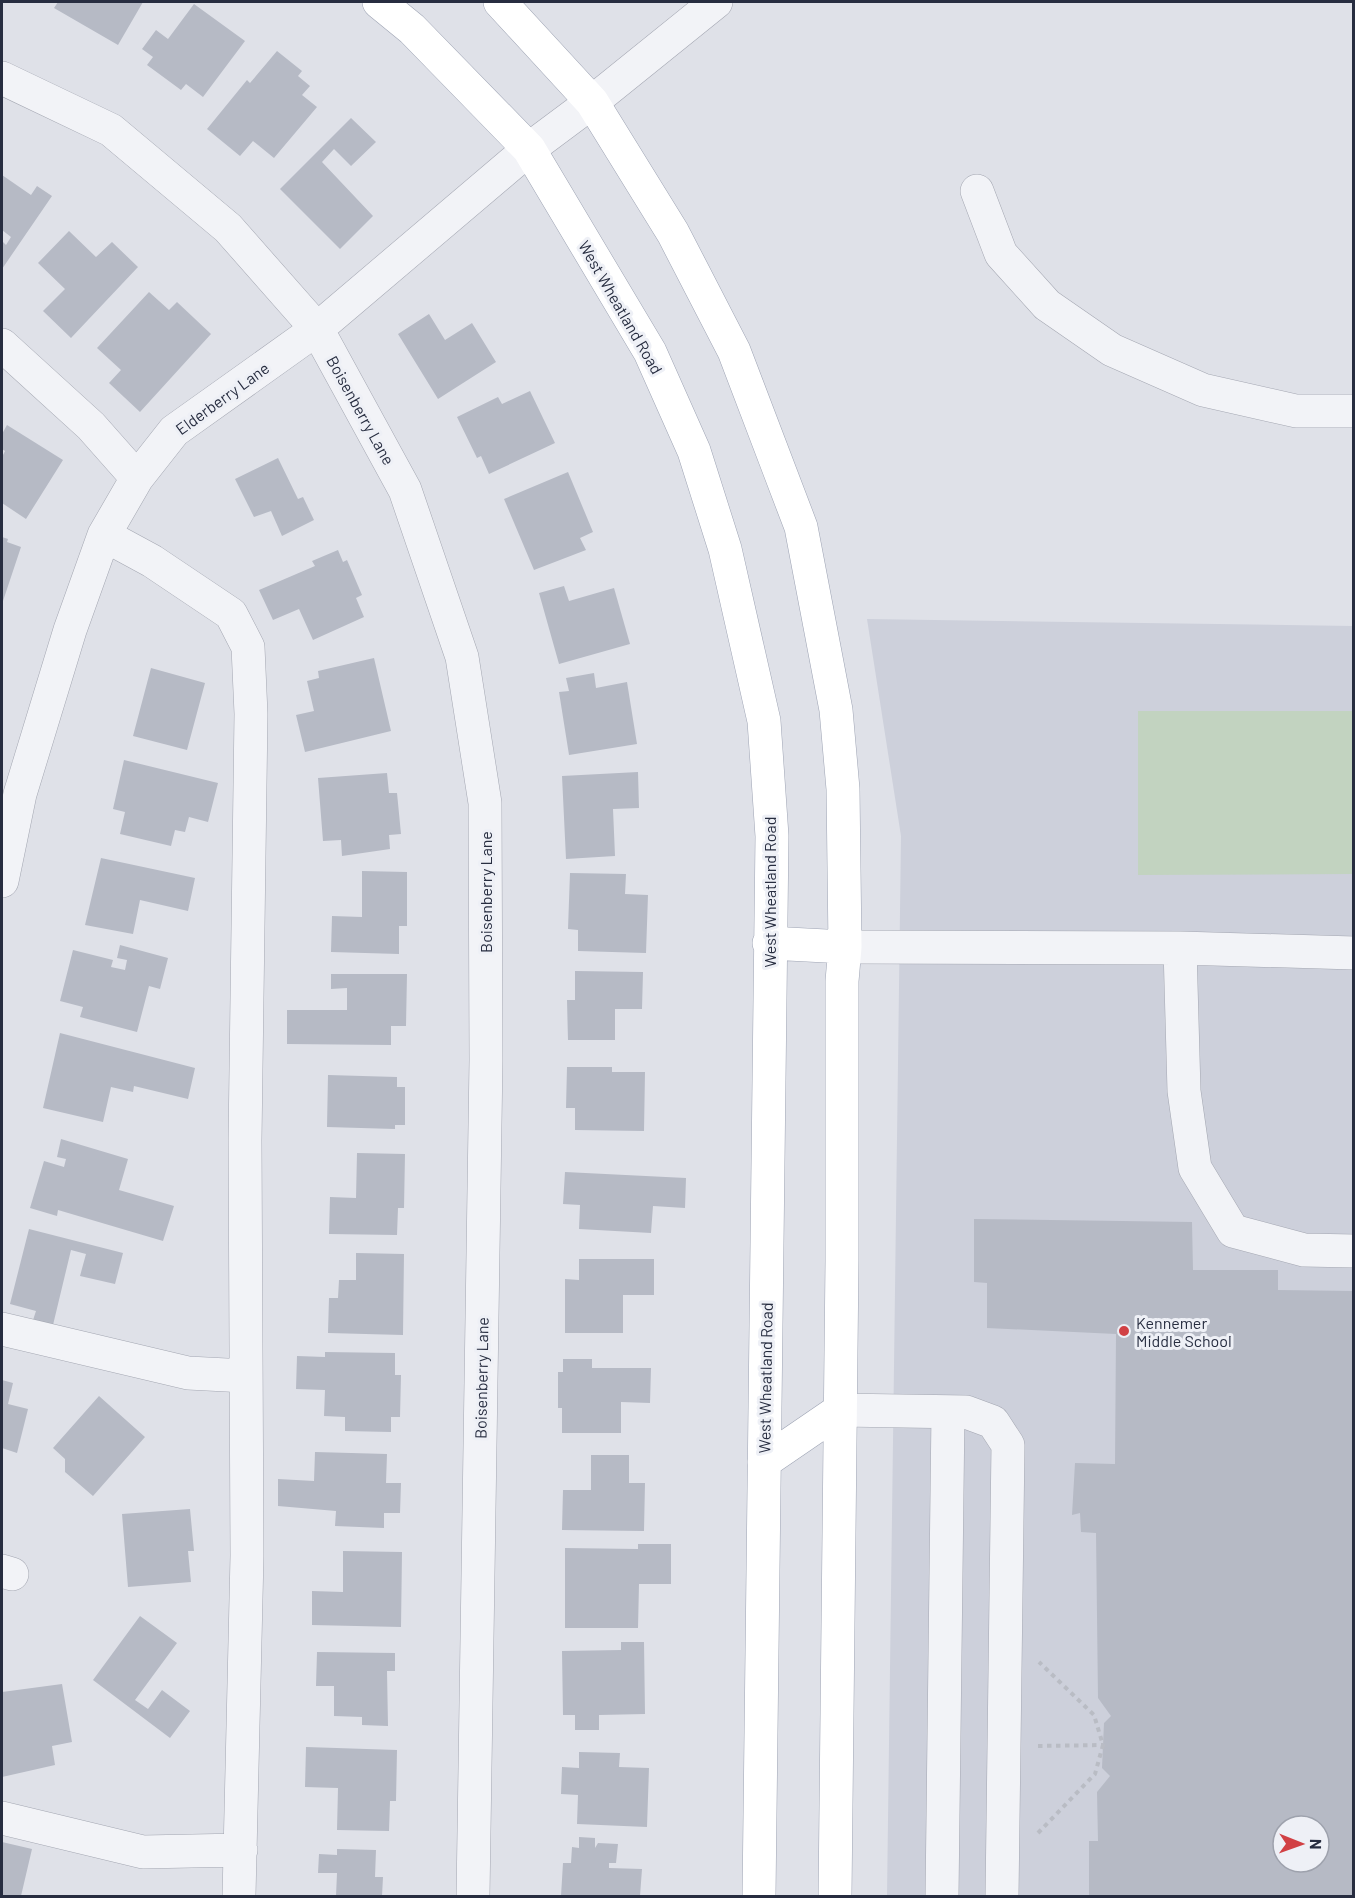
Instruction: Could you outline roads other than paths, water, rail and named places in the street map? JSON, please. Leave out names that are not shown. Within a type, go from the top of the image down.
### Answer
[{"type":"main road","name":"West Wheatland Road","points":[[379,2],[412,29],[529,149],[650,352],[694,451],[725,549],[764,721],[772,836],[759,1896]]},
{"type":"main road","points":[[500,2],[592,102],[673,232],[734,351],[801,526],[836,710],[843,789],[845,947],[842,981],[835,1896]]},
{"type":"main road","points":[[769,943],[845,947]]},
{"type":"main road","points":[[764,1462],[840,1410]]},
{"type":"street","name":"Elderberry Lane","points":[[2,881],[20,794],[70,630],[104,535],[137,478],[174,431],[317,329],[529,149],[592,102],[716,2]]},
{"type":"street","name":"Boisenberry Lane","points":[[2,78],[111,130],[228,228],[317,329],[405,490],[462,657],[485,804],[486,1060],[473,1896]]},
{"type":"street","points":[[977,191],[1001,254],[1047,305],[1112,350],[1203,390],[1296,411],[1353,411]]},
{"type":"street","points":[[2,345],[91,426],[137,478]]},
{"type":"street","points":[[104,535],[152,561],[231,614],[248,647],[251,714],[245,1140],[247,1556],[239,1896]]},
{"type":"street","points":[[845,947],[1180,948],[1353,953]]},
{"type":"street","points":[[1180,948],[1184,1091],[1195,1168],[1233,1231],[1304,1250],[1353,1251]]},
{"type":"street","points":[[2,1329],[188,1373],[246,1376]]},
{"type":"street","points":[[840,1410],[966,1412],[993,1422],[1008,1445],[1002,1896]]},
{"type":"street","points":[[942,1896],[948,1412]]},
{"type":"street","points":[[2,1818],[143,1852],[241,1850]]},
{"type":"place","name":"Kennemer Middle School","points":[[1124,1331]]}]
